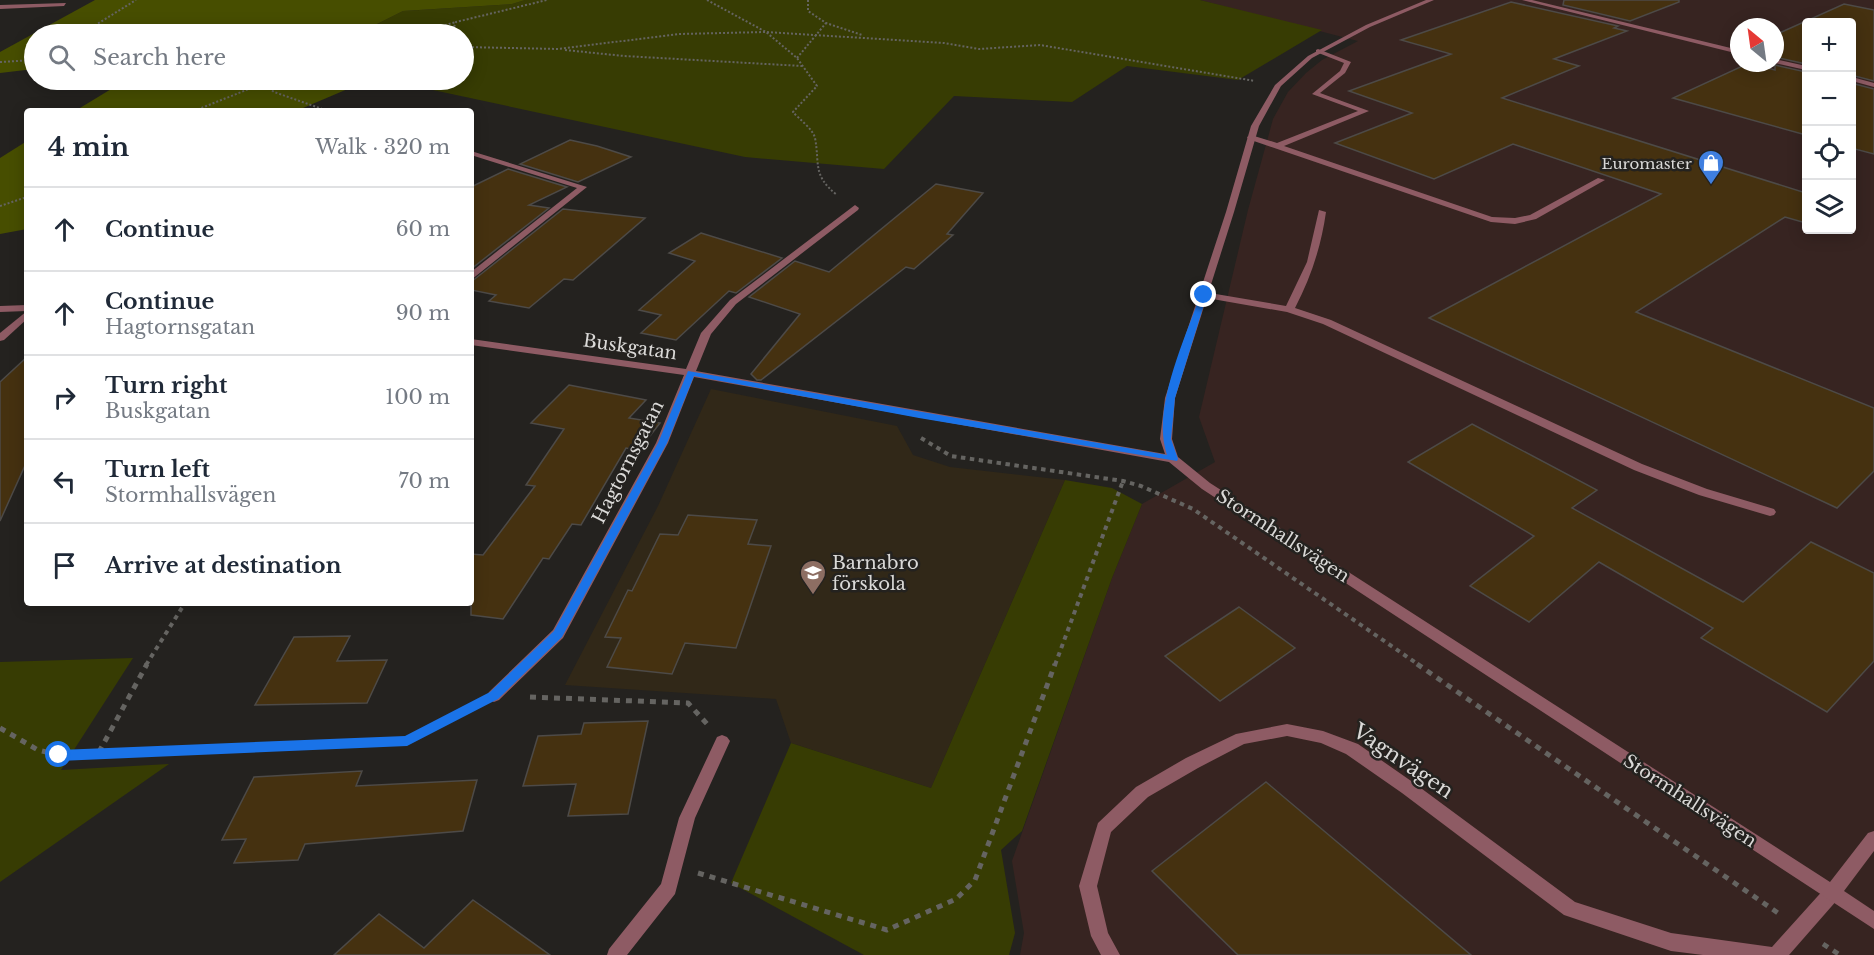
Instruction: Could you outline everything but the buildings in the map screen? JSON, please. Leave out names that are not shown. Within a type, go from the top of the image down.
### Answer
[{"type":"street","points":[[1173,459],[1166,439],[1170,398],[1204,295],[1251,137],[1262,111],[1278,85],[1318,51],[1368,26],[1431,0]]},
{"type":"street","points":[[1525,0],[1730,50]]},
{"type":"street","points":[[0,7],[63,4]]},
{"type":"street","points":[[1279,145],[1365,111],[1315,94],[1343,72],[1348,62],[1318,51]]},
{"type":"street","points":[[1784,63],[1802,67]]},
{"type":"street","points":[[1856,80],[1874,85]]},
{"type":"street","points":[[1251,137],[1491,219],[1515,221],[1533,217],[1601,180]]},
{"type":"street","points":[[474,154],[583,187],[474,275]]},
{"type":"street","name":"Hagtornsgatan","points":[[494,696],[558,634],[662,443],[706,333],[734,302],[855,208]]},
{"type":"street","points":[[1289,309],[1305,280],[1316,252],[1322,212]]},
{"type":"street","points":[[1204,295],[1289,309],[1327,322],[1638,467],[1702,492],[1770,513]]},
{"type":"street","points":[[0,309],[24,309]]},
{"type":"street","points":[[0,338],[24,317]]},
{"type":"street","name":"Buskgatan","points":[[474,342],[691,373],[919,416],[1173,459]]},
{"type":"street","name":"Stormhallsvägen","points":[[1173,459],[1206,486],[1874,921]]},
{"type":"street","name":"Vagnvägen","points":[[1112,955],[1100,936],[1088,886],[1104,828],[1142,792],[1192,762],[1240,738],[1287,730],[1323,737],[1352,749],[1570,909],[1671,942],[1769,955]]},
{"type":"street","points":[[616,955],[669,888],[687,818],[722,741]]},
{"type":"street","points":[[1777,955],[1832,893],[1874,838]]},
{"type":"path","points":[[97,24],[136,0]]},
{"type":"path","points":[[449,24],[547,0]]},
{"type":"path","points":[[707,0],[766,32],[797,58],[817,86],[793,112],[815,136],[814,157],[827,188],[855,208]]},
{"type":"path","points":[[808,0],[808,11],[826,23],[868,37]]},
{"type":"path","points":[[797,58],[826,23]]},
{"type":"path","points":[[558,49],[679,34],[766,32],[944,43],[979,49],[1040,45],[1278,85]]},
{"type":"path","points":[[474,47],[558,49],[615,55],[739,60],[802,66]]},
{"type":"path","points":[[0,62],[24,61]]},
{"type":"path","points":[[201,108],[243,90]]},
{"type":"path","points":[[271,90],[319,108]]},
{"type":"path","points":[[0,206],[24,198]]},
{"type":"path","points":[[919,416],[916,421],[921,438],[951,456],[1123,481],[1141,486],[1193,509],[1840,955]]},
{"type":"path","points":[[675,865],[887,930],[956,899],[975,880],[1123,481]]},
{"type":"path","points":[[99,752],[158,643],[183,606]]},
{"type":"path","points":[[0,728],[38,750],[59,755],[407,741],[494,696],[688,703],[722,741]]},
{"type":"shaded area","points":[[1200,0],[1874,0],[1874,955],[1020,955],[1024,933],[1012,861],[1112,578],[1142,504],[1215,462],[1199,417],[1248,210],[1273,119],[1288,92],[1322,60],[1358,41]]},
{"type":"shaded area","name":"Barnabro förskola","points":[[711,389],[897,426],[913,455],[950,467],[1065,480],[931,788],[791,743],[776,699],[565,685],[658,506]]},
{"type":"green space","points":[[95,0],[525,0],[512,4],[403,11],[377,24],[51,24]]},
{"type":"green space","points":[[525,0],[1200,0],[1322,30],[1238,80],[1127,66],[1072,102],[954,96],[884,169],[745,157],[433,90],[474,90],[474,24],[377,24],[403,11],[512,4]]},
{"type":"green space","points":[[24,39],[24,70],[0,73],[0,52]]},
{"type":"green space","points":[[110,90],[345,90],[303,108],[80,108]]},
{"type":"green space","points":[[24,143],[24,230],[0,234],[0,158]]},
{"type":"green space","points":[[1065,480],[1112,488],[1142,504],[1112,578],[1022,831],[1001,850],[1015,933],[1009,955],[864,955],[731,883],[791,743],[931,788]]},
{"type":"green space","points":[[133,658],[61,770],[169,764],[0,882],[0,662]]},
{"type":"place","name":"Euromaster","points":[[1711,186]]},
{"type":"place","name":"Barnabro förskola","points":[[813,596]]},
{"type":"route","points":[[59,755],[407,741],[494,696],[558,634],[662,443],[691,373],[919,416],[1173,459],[1166,439],[1170,398],[1204,295]]}]
